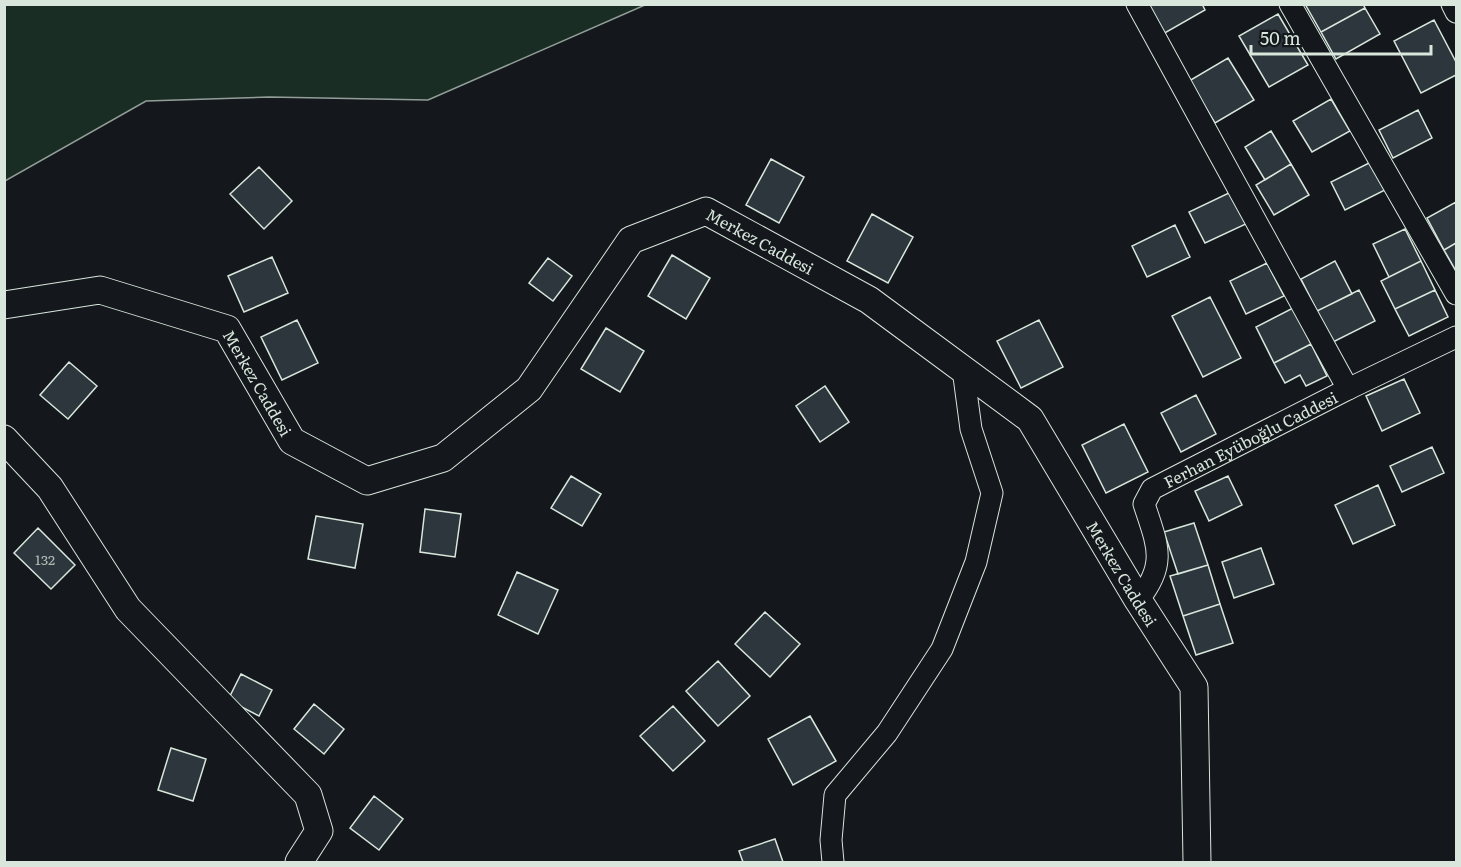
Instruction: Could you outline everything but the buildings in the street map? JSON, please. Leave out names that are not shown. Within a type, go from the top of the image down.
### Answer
[{"type":"street","points":[[1137,4],[1348,389]]},
{"type":"street","points":[[1290,4],[1456,294]]},
{"type":"street","points":[[1452,4],[1456,12]]},
{"type":"street","name":"Merkez Caddesi","points":[[4,305],[100,290],[227,330],[292,441],[367,481],[443,458],[529,389],[630,240],[706,211],[869,300],[1030,418],[1138,600],[1194,687],[1197,862]]},
{"type":"street","name":"Ferhan Eyüboğlu Caddesi","points":[[1138,600],[1151,584],[1159,551],[1144,504],[1152,489],[1456,337]]},
{"type":"street","points":[[833,862],[831,840],[835,795],[887,733],[942,649],[976,562],[992,492],[971,429],[963,369]]},
{"type":"street","points":[[4,439],[50,488],[128,609],[308,795],[319,831],[299,862]]},
{"type":"green space","points":[[5,4],[645,5],[428,100],[269,97],[146,101],[5,181]]}]
